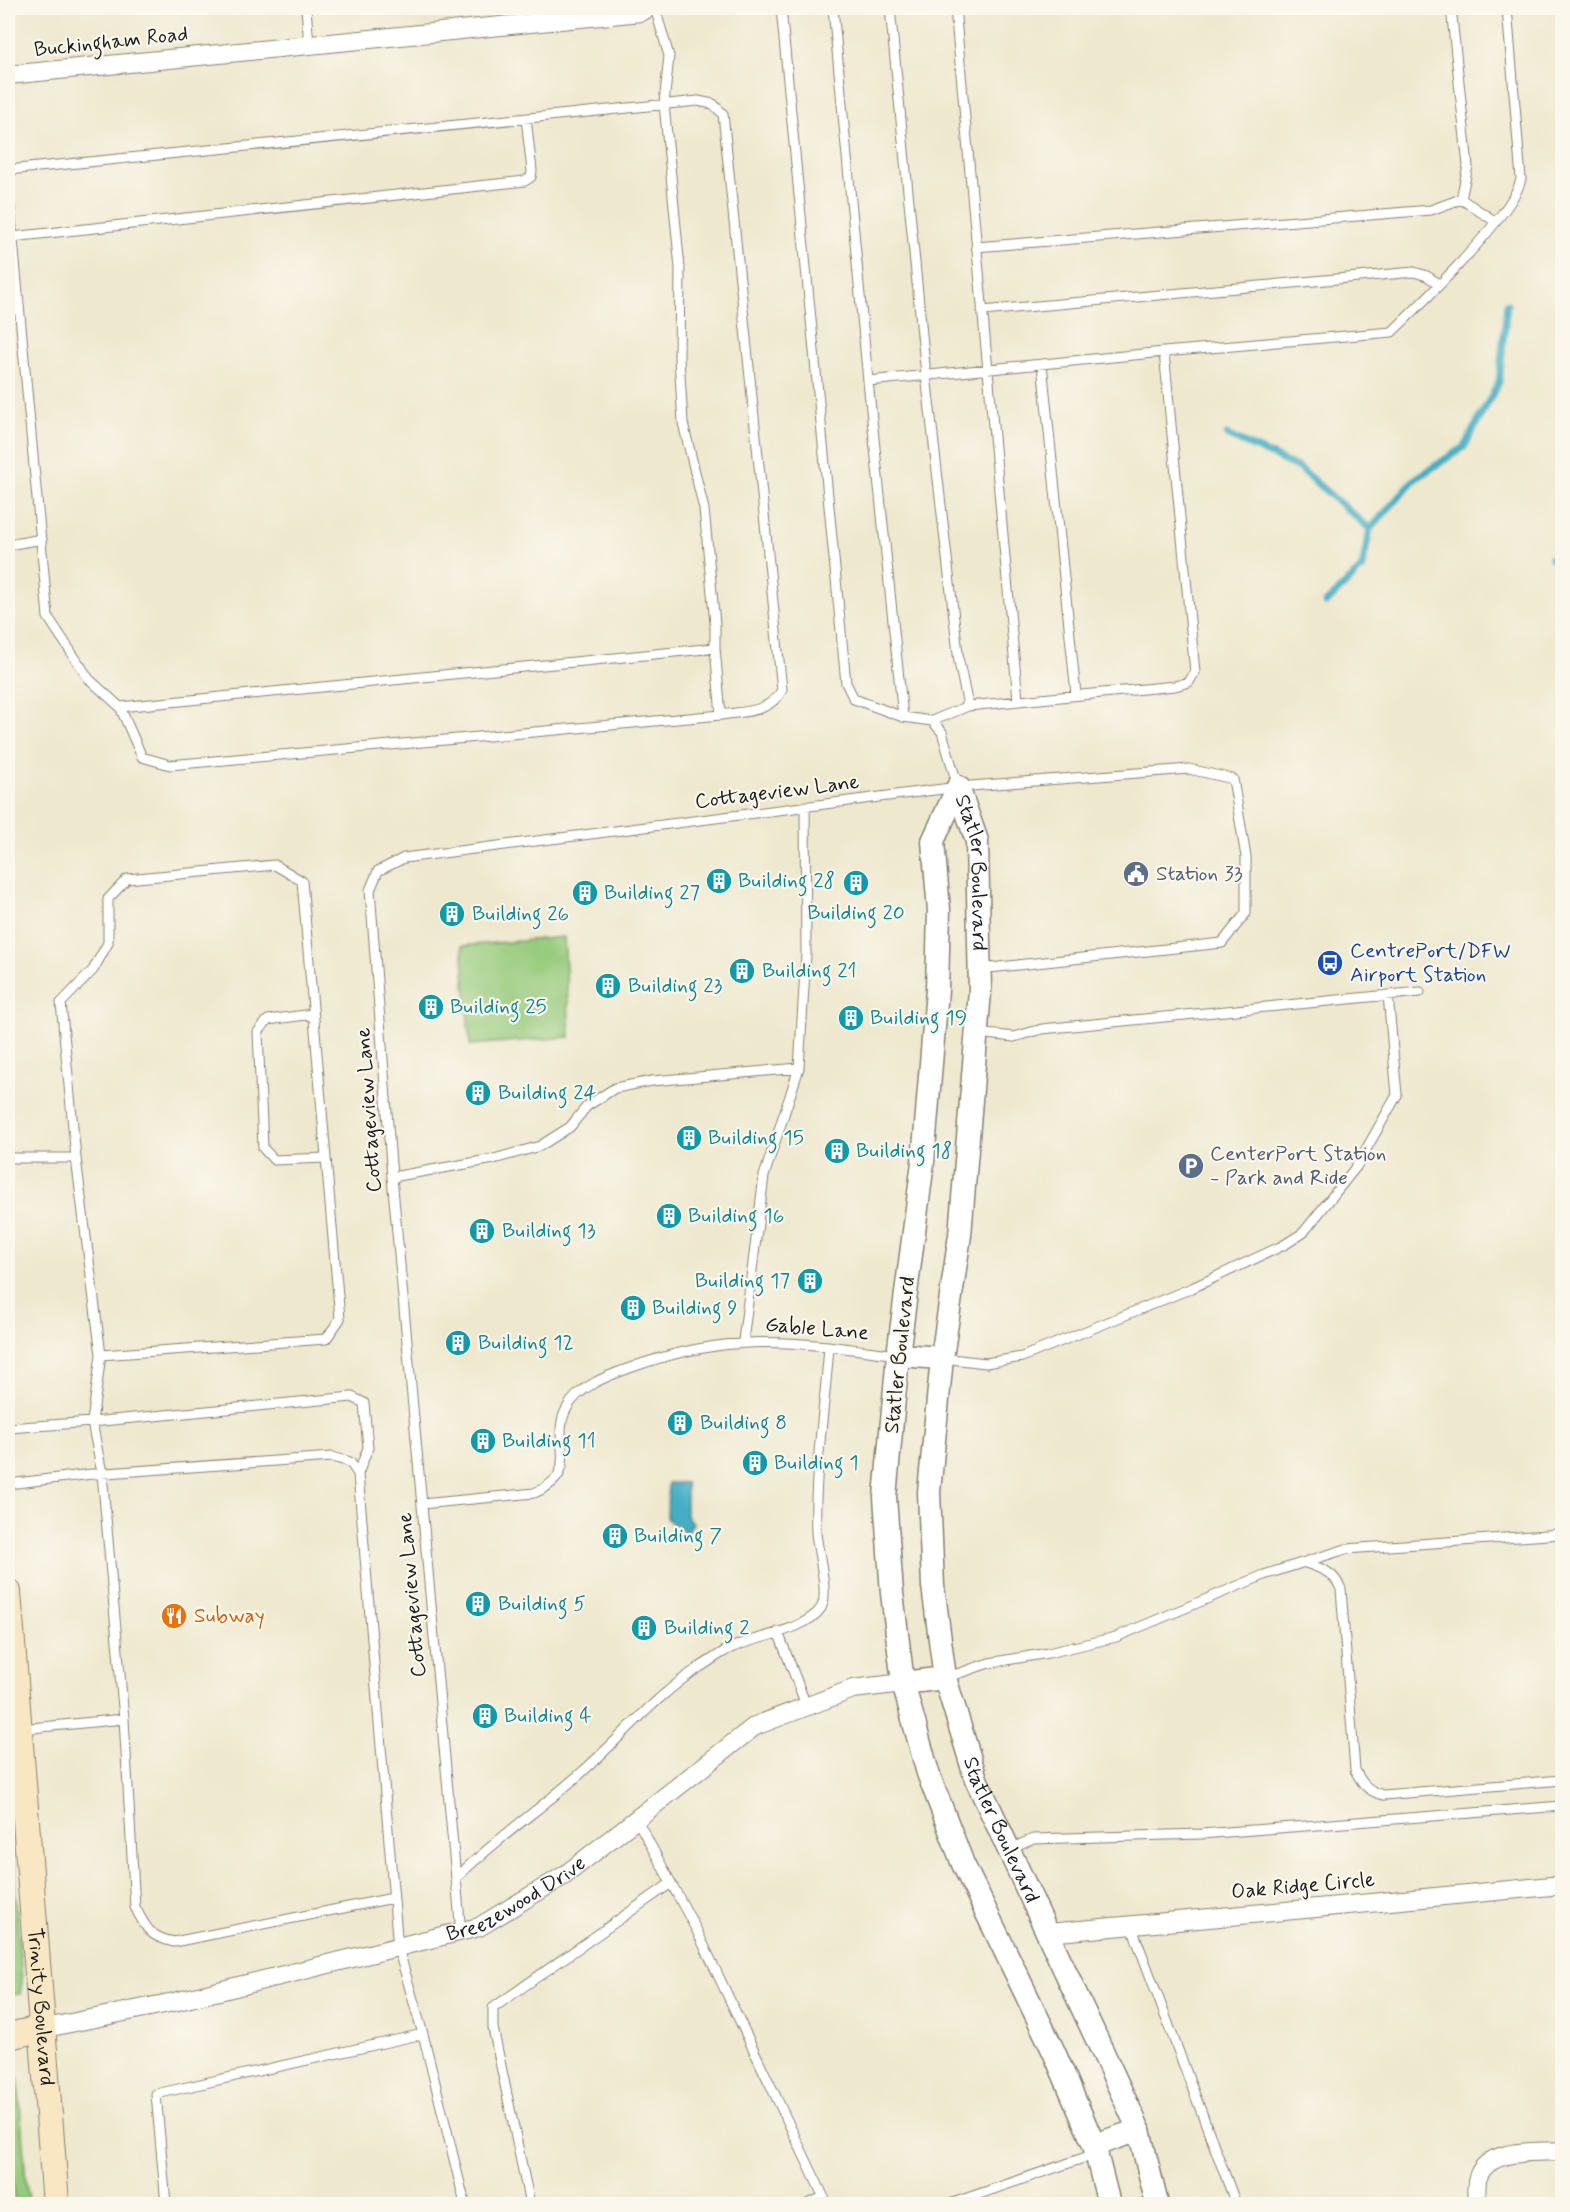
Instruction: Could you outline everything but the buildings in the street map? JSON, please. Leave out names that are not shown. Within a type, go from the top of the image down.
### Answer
[{"type":"main road","name":"Trinity Boulevard","points":[[8,1592],[56,2205]]},
{"type":"main road","points":[[8,2036],[42,2030]]},
{"type":"street","name":"Buckingham Road","points":[[8,75],[641,12],[648,8]]},
{"type":"street","name":"Statler Boulevard","points":[[958,786],[977,841],[980,969],[977,1033],[960,1235],[942,1358],[929,1492],[933,1586],[945,1678],[976,1779],[1139,2130],[1157,2205]]},
{"type":"street","name":"Statler Boulevard","points":[[958,786],[933,841],[939,910],[936,990],[923,1162],[898,1355],[885,1497],[903,1683],[928,1773],[963,1864],[1054,2052],[1095,2149],[1109,2205]]},
{"type":"street","points":[[898,1355],[942,1358]]},
{"type":"street","name":"Breezewood Drive","points":[[42,2030],[174,2002],[479,1927],[512,1910],[556,1881],[755,1726],[853,1689],[945,1678]]},
{"type":"street","name":"Oak Ridge Circle","points":[[1048,1933],[1563,1885]]},
{"type":"street","points":[[1095,2149],[1139,2130]]},
{"type":"street","points":[[1477,2205],[1478,2176],[1486,2164],[1498,2157],[1563,2151]]},
{"type":"lane","points":[[306,8],[309,45]]},
{"type":"lane","points":[[655,8],[669,56],[664,104],[680,268],[679,358],[683,423],[704,509],[721,716]]},
{"type":"lane","points":[[781,8],[846,683],[854,699],[903,717],[932,721],[968,706],[1174,686],[1189,682],[1195,672],[1164,352]]},
{"type":"lane","points":[[833,8],[868,381],[903,717]]},
{"type":"lane","points":[[890,8],[926,375],[959,662],[968,706]]},
{"type":"lane","points":[[955,8],[1017,700]]},
{"type":"lane","points":[[1451,8],[1468,166],[1461,199]]},
{"type":"lane","points":[[868,381],[1392,332],[1496,222],[1515,198],[1521,179],[1507,8]]},
{"type":"lane","points":[[8,170],[664,104],[698,101],[713,104],[723,114],[782,690],[776,701],[767,708],[721,716],[170,765],[142,757],[120,707],[89,679],[48,616],[8,186]]},
{"type":"lane","points":[[12,237],[525,181],[531,177],[532,171],[526,118]]},
{"type":"lane","points":[[976,248],[1431,210],[1461,199]]},
{"type":"lane","points":[[1461,199],[1496,222]]},
{"type":"lane","points":[[982,311],[1414,272],[1427,276],[1439,284]]},
{"type":"lane","points":[[1042,364],[1076,694]]},
{"type":"lane","points":[[8,545],[42,539]]},
{"type":"lane","points":[[120,707],[715,648]]},
{"type":"lane","points":[[932,721],[942,732],[958,786]]},
{"type":"lane","name":"Cottageview Lane","points":[[461,1933],[392,1177],[370,890],[378,871],[404,858],[958,786],[1189,769],[1233,779],[1246,857],[1246,914],[1222,943],[980,969]]},
{"type":"lane","points":[[743,1341],[764,1176],[799,1068],[806,955],[805,806]]},
{"type":"lane","points":[[100,1355],[326,1339],[340,1319],[302,881],[275,866],[127,879],[108,899],[108,943],[93,970],[61,1004],[76,1158],[100,1355],[92,1422],[102,1473],[124,1719],[135,1907],[144,1925],[156,1938],[174,1942],[393,1898]]},
{"type":"lane","points":[[977,1033],[1014,1037],[1042,1029],[1420,992]]},
{"type":"lane","points":[[942,1358],[986,1363],[1022,1358],[1191,1288],[1284,1245],[1303,1233],[1356,1167],[1397,1095],[1388,995]]},
{"type":"lane","points":[[313,1014],[268,1020],[258,1032],[263,1149],[273,1160],[326,1158]]},
{"type":"lane","points":[[392,1177],[494,1158],[540,1146],[570,1127],[587,1106],[615,1088],[652,1082],[799,1068]]},
{"type":"lane","points":[[8,1158],[76,1158]]},
{"type":"lane","name":"Gable Lane","points":[[422,1504],[534,1494],[551,1487],[560,1476],[562,1431],[567,1408],[603,1377],[642,1363],[710,1344],[743,1341],[787,1341],[898,1355]]},
{"type":"lane","points":[[456,1878],[484,1851],[583,1772],[636,1719],[689,1675],[729,1649],[812,1618],[823,1606],[824,1588],[816,1533],[816,1469],[825,1412],[829,1346]]},
{"type":"lane","points":[[8,1428],[352,1397],[364,1402],[368,1448],[358,1473],[398,1948],[423,2034],[465,2205]]},
{"type":"lane","points":[[8,1484],[102,1473],[332,1457],[350,1462],[358,1473]]},
{"type":"lane","points":[[945,1678],[989,1663],[1116,1637],[1264,1575],[1346,1549],[1563,1534]]},
{"type":"lane","points":[[1306,1563],[1337,1578],[1341,1589],[1355,1770],[1361,1782],[1371,1792],[1383,1795],[1563,1780]]},
{"type":"lane","points":[[778,1632],[806,1705]]},
{"type":"lane","points":[[18,1729],[124,1719]]},
{"type":"lane","points":[[1007,1850],[1033,1839],[1201,1834],[1563,1806]]},
{"type":"lane","points":[[636,1818],[671,1883],[825,2201],[808,2205]]},
{"type":"lane","points":[[530,2205],[493,2028],[493,2008],[671,1883]]},
{"type":"lane","points":[[1131,1925],[1236,2205]]},
{"type":"lane","points":[[166,2205],[156,2094],[423,2034]]},
{"type":"lane","points":[[950,2205],[1095,2149]]},
{"type":"green space","points":[[564,937],[570,1037],[470,1045],[462,946]]},
{"type":"green space","points":[[8,1798],[22,1982],[20,1994],[8,1994]]},
{"type":"green space","points":[[8,2077],[18,2078],[26,2184],[30,2204],[15,2204],[8,2146]]},
{"type":"water","points":[[668,1483],[686,1483],[686,1516],[693,1523],[687,1533],[667,1519]]},
{"type":"waterway","points":[[1326,603],[1362,568],[1370,529],[1415,479],[1464,447],[1499,382],[1507,304]]},
{"type":"waterway","points":[[1227,435],[1299,468],[1370,529]]},
{"type":"waterway","points":[[1551,558],[1562,569]]},
{"type":"place","name":"Station 33","points":[[1136,874]]},
{"type":"place","name":"Building 28","points":[[719,881]]},
{"type":"place","name":"Building 20","points":[[856,883]]},
{"type":"place","name":"Building 27","points":[[585,893]]},
{"type":"place","name":"Building 26","points":[[452,914]]},
{"type":"place","name":"CentrePort/DFW Airport Station","points":[[1330,963]]},
{"type":"place","name":"Building 21","points":[[742,971]]},
{"type":"place","name":"Building 23","points":[[608,986]]},
{"type":"place","name":"Building 25","points":[[431,1007]]},
{"type":"place","name":"Building 19","points":[[851,1018]]},
{"type":"place","name":"Building 24","points":[[478,1093]]},
{"type":"place","name":"Building 15","points":[[689,1138]]},
{"type":"place","name":"Building 18","points":[[837,1151]]},
{"type":"place","name":"CenterPort Station - Park and Ride","points":[[1191,1166]]},
{"type":"place","name":"Building 16","points":[[669,1216]]},
{"type":"place","name":"Building 13","points":[[482,1231]]},
{"type":"place","name":"Building 17","points":[[810,1281]]},
{"type":"place","name":"Building 9","points":[[633,1308]]},
{"type":"place","name":"Building 12","points":[[458,1343]]},
{"type":"place","name":"Building 8","points":[[680,1423]]},
{"type":"place","name":"Building 11","points":[[483,1441]]},
{"type":"place","name":"Building 1","points":[[755,1463]]},
{"type":"place","name":"Building 7","points":[[615,1536]]},
{"type":"place","name":"Building 5","points":[[478,1604]]},
{"type":"place","name":"Subway","points":[[174,1616]]},
{"type":"place","name":"Building 2","points":[[644,1628]]},
{"type":"place","name":"Building 4","points":[[485,1716]]}]
